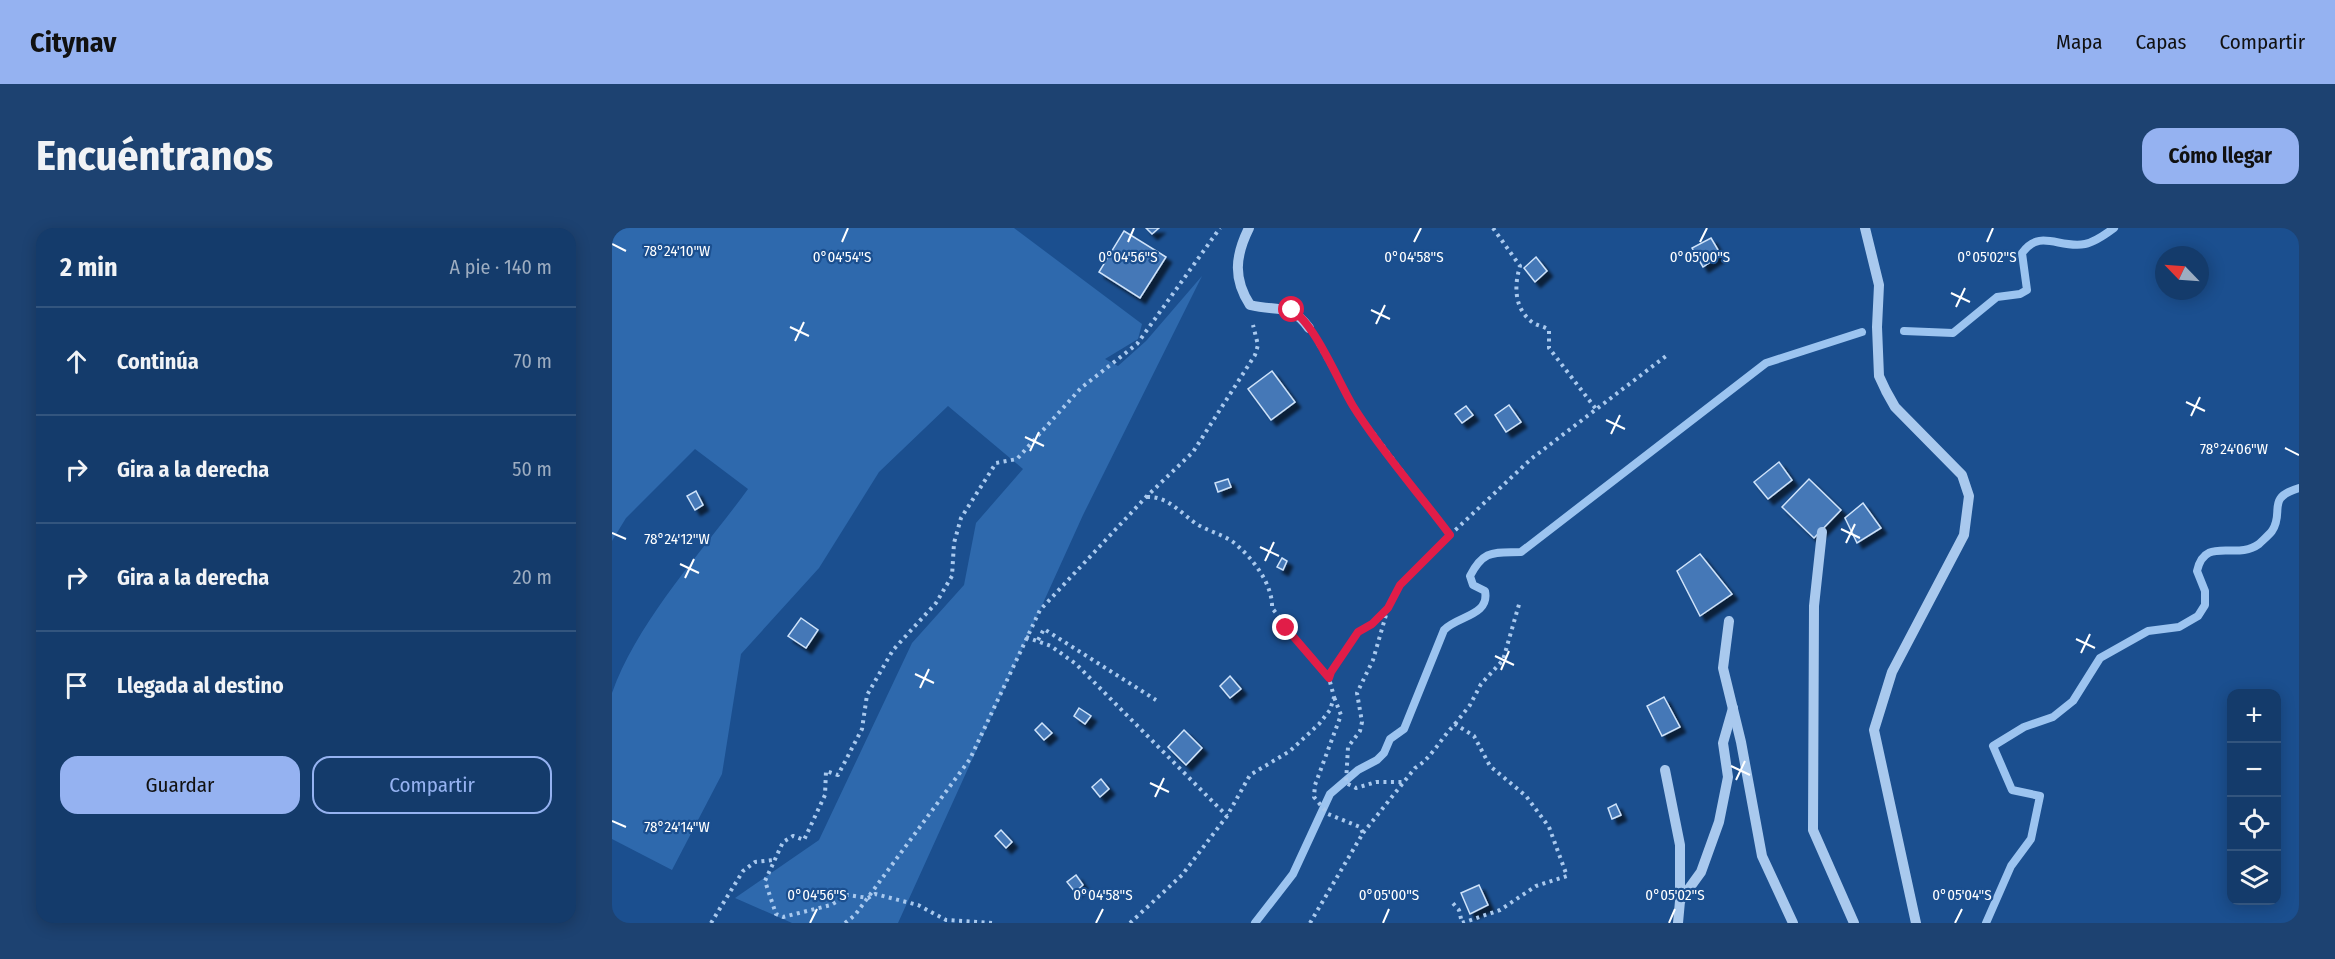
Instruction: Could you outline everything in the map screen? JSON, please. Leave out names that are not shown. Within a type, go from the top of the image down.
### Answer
[{"type":"street","points":[[1249,228],[1238,256],[1237,275],[1240,290],[1250,305],[1292,310],[1309,327]]},
{"type":"street","points":[[1865,228],[1879,285],[1877,327],[1880,375],[1886,391],[1895,407],[1962,475],[1969,496],[1964,534],[1892,672],[1874,730],[1916,923]]},
{"type":"street","points":[[1822,532],[1814,606],[1815,684],[1811,763],[1813,830],[1854,923]]},
{"type":"street","points":[[1729,621],[1723,668],[1762,856],[1793,923]]},
{"type":"street","points":[[1680,901],[1701,872],[1719,822],[1728,777],[1723,743],[1733,708]]},
{"type":"street","points":[[1665,770],[1680,845],[1678,923]]},
{"type":"path","points":[[992,923],[946,920],[918,905],[875,894],[868,898],[848,896],[831,905],[783,917],[776,914],[765,881],[783,842],[793,836],[804,840],[809,832],[825,795],[826,771],[838,775],[862,729],[867,695],[893,650],[936,603],[952,576],[954,543],[961,518],[996,463],[1017,459],[1081,388],[1137,344],[1220,228]]},
{"type":"path","points":[[1492,228],[1520,266],[1515,281],[1517,301],[1525,316],[1535,325],[1549,330],[1549,348],[1596,409]]},
{"type":"path","points":[[845,923],[868,898],[970,759],[1040,610],[1146,497],[1193,452],[1255,355],[1258,345],[1249,315],[1250,305]]},
{"type":"path","points":[[1309,327],[1353,406],[1450,535]]},
{"type":"path","points":[[1404,782],[1376,782],[1356,788],[1346,783],[1348,747],[1360,731],[1362,722],[1358,693],[1373,660],[1388,608],[1400,585],[1531,459],[1666,356]]},
{"type":"path","points":[[1146,497],[1159,496],[1197,524],[1233,543],[1266,580],[1272,593],[1272,608],[1329,678],[1341,715],[1315,785],[1314,797],[1328,814],[1360,827],[1363,833]]},
{"type":"path","points":[[1310,923],[1363,833],[1414,768],[1424,763],[1437,743],[1470,705],[1481,684],[1503,660],[1520,601]]},
{"type":"path","points":[[1329,678],[1358,632],[1372,624],[1388,608]]},
{"type":"path","points":[[1038,640],[1044,629],[1156,700]]},
{"type":"path","points":[[1026,637],[1063,652],[1227,816]]},
{"type":"path","points":[[1130,923],[1182,875],[1227,816],[1250,775],[1303,741],[1330,710],[1334,697]]},
{"type":"path","points":[[1450,900],[1459,910],[1462,923],[1469,922],[1500,910],[1536,886],[1567,876],[1549,827],[1526,796],[1490,766],[1474,736],[1455,724]]},
{"type":"path","points":[[711,923],[743,871],[755,862],[773,860]]},
{"type":"shaded area","points":[[612,228],[1014,228],[1142,324],[1138,339],[1105,359],[1118,366],[1146,341],[1202,276],[1083,515],[898,923],[792,923],[735,898],[819,840],[912,643],[964,585],[976,523],[1023,469],[948,406],[879,472],[819,568],[741,654],[722,774],[672,870],[612,839],[612,693],[623,666],[655,613],[748,489],[695,449],[626,518],[612,541]]},
{"type":"building","points":[[1146,228],[1159,228],[1152,234]]},
{"type":"building","points":[[1124,231],[1166,257],[1140,298],[1099,272]]},
{"type":"building","points":[[1711,238],[1721,255],[1703,267],[1692,248]]},
{"type":"building","points":[[1536,257],[1547,271],[1535,282],[1524,268]]},
{"type":"building","points":[[1272,371],[1295,402],[1271,420],[1248,389]]},
{"type":"building","points":[[1509,405],[1521,422],[1506,432],[1495,415]]},
{"type":"building","points":[[1466,406],[1473,415],[1462,423],[1455,414]]},
{"type":"building","points":[[1779,462],[1792,480],[1768,499],[1754,482]]},
{"type":"building","points":[[1228,479],[1231,487],[1218,492],[1215,483]]},
{"type":"building","points":[[1809,479],[1841,510],[1814,538],[1782,507]]},
{"type":"building","points":[[696,491],[703,505],[695,510],[687,496]]},
{"type":"building","points":[[1863,503],[1881,528],[1857,543],[1845,518]]},
{"type":"building","points":[[1700,554],[1732,594],[1700,616],[1677,571]]},
{"type":"building","points":[[1282,558],[1287,561],[1283,570],[1277,567]]},
{"type":"building","points":[[801,618],[818,630],[806,648],[788,636]]},
{"type":"building","points":[[1230,676],[1241,689],[1230,698],[1220,686]]},
{"type":"building","points":[[1664,697],[1680,727],[1662,736],[1647,706]]},
{"type":"building","points":[[1079,708],[1091,716],[1085,724],[1074,716]]},
{"type":"building","points":[[1042,723],[1052,733],[1044,740],[1035,730]]},
{"type":"building","points":[[1184,730],[1202,748],[1186,765],[1168,747]]},
{"type":"building","points":[[1101,779],[1109,789],[1100,797],[1092,787]]},
{"type":"building","points":[[1616,804],[1621,815],[1612,819],[1608,808]]},
{"type":"building","points":[[1001,830],[1012,842],[1006,848],[995,836]]},
{"type":"building","points":[[1076,875],[1083,885],[1075,892],[1067,882]]},
{"type":"building","points":[[1479,885],[1488,905],[1470,914],[1461,893]]},
{"type":"waterway","points":[[1904,331],[1953,333],[1997,297],[2020,294],[2027,290],[2022,253],[2029,246],[2043,240],[2076,245],[2085,244],[2096,240],[2114,228]]},
{"type":"waterway","points":[[1255,923],[1293,874],[1330,794],[1358,770],[1377,760],[1384,753],[1390,739],[1404,729],[1444,630],[1483,606],[1485,591],[1473,585],[1470,576],[1480,561],[1491,554],[1521,552],[1766,363],[1862,332]]},
{"type":"waterway","points":[[1986,923],[2011,866],[2031,839],[2040,796],[2012,790],[1993,746],[2024,727],[2053,717],[2073,701],[2100,658],[2148,631],[2179,627],[2198,616],[2205,605],[2205,591],[2197,571],[2201,560],[2214,551],[2250,549],[2259,544],[2271,533],[2282,496],[2299,488]]},
{"type":"route","points":[[1286,628],[1329,678],[1358,632],[1372,624],[1378,615],[1388,608],[1400,585],[1450,535],[1353,406],[1309,327],[1292,310]]}]
